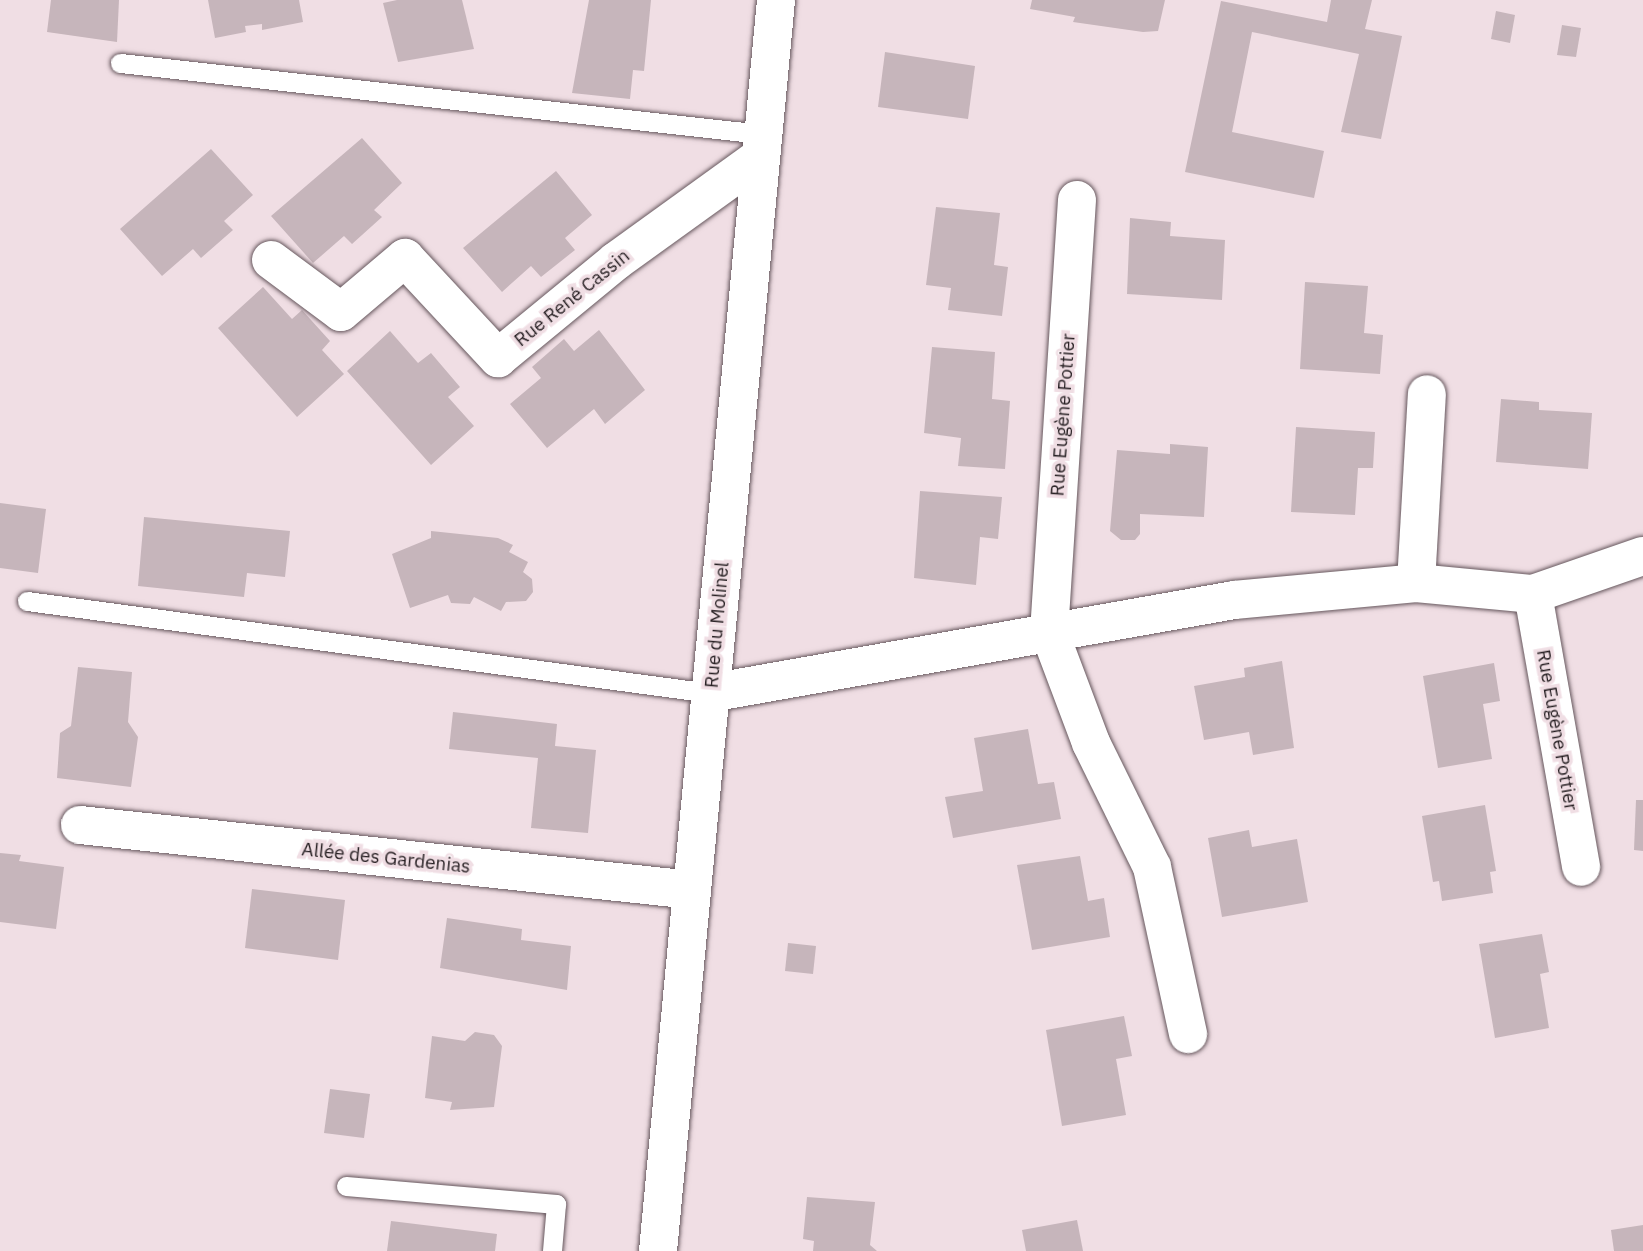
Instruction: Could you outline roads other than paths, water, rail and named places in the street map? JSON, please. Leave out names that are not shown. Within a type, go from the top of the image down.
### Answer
[{"type":"street","name":"Rue du Molinel","points":[[658,1251],[776,0]]},
{"type":"street","name":"Rue René Cassin","points":[[271,260],[341,312],[405,257],[498,358],[761,145]]},
{"type":"street","name":"Rue Eugène Pottier","points":[[1077,200],[1049,631],[1091,743],[1152,867],[1188,1034]]},
{"type":"street","points":[[1416,583],[1427,394]]},
{"type":"street","points":[[710,693],[1234,600],[1416,583],[1533,594],[1643,556]]},
{"type":"street","name":"Rue Eugène Pottier","points":[[1533,594],[1581,867]]},
{"type":"street","name":"Allée des Gardenias","points":[[80,825],[692,890]]},
{"type":"lane","points":[[120,63],[761,145]]},
{"type":"lane","points":[[27,601],[710,693]]},
{"type":"lane","points":[[346,1186],[556,1204],[552,1251]]}]
